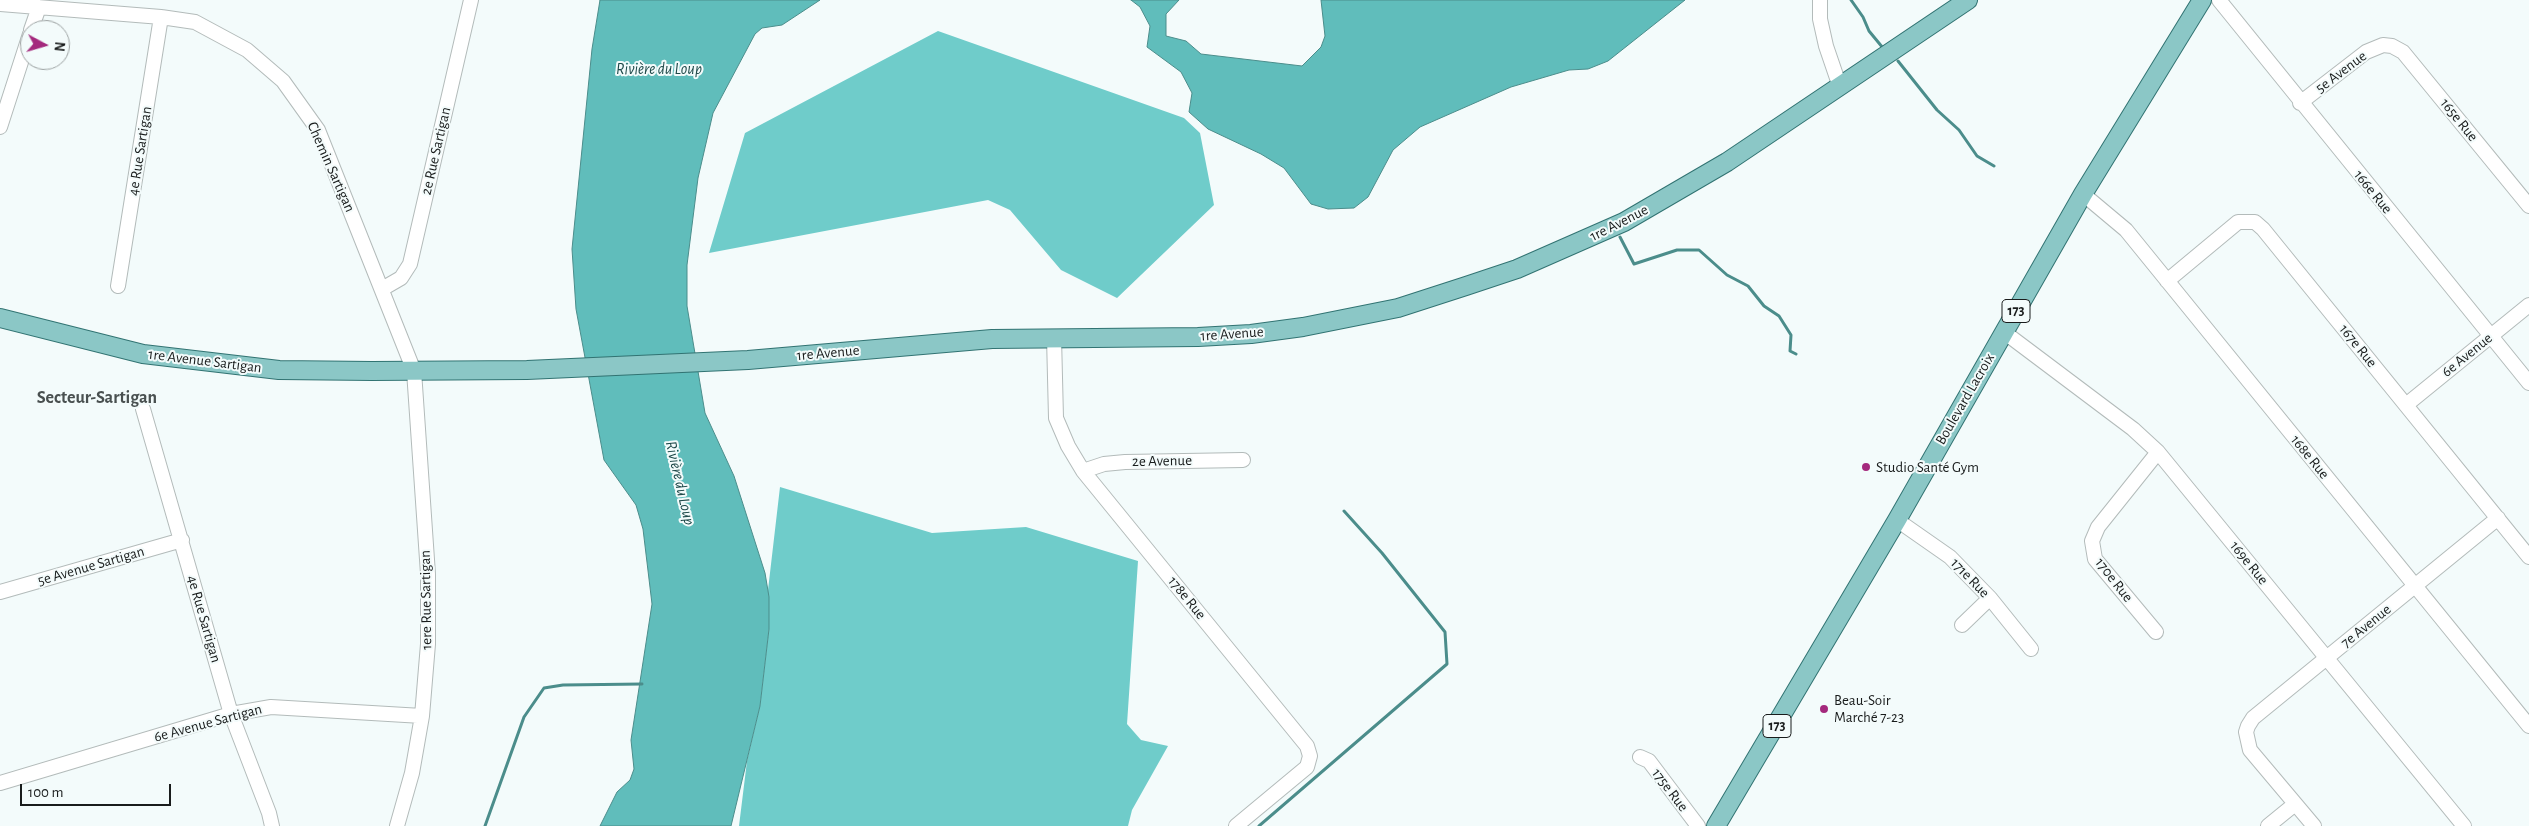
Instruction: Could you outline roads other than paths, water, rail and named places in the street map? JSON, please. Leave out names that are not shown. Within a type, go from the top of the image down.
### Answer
[{"type":"main road","name":"1re Avenue","points":[[414,371],[527,370],[748,360],[992,339],[1251,334],[1366,316],[1449,292],[1517,269],[1624,222],[1726,162],[1968,0]]},
{"type":"main road","name":"Boulevard Lacroix","points":[[1716,826],[1897,520],[2083,194],[2202,0]]},
{"type":"main road","name":"1re Avenue Sartigan","points":[[0,318],[143,354],[279,370],[414,371]]},
{"type":"street","name":"2e Rue Sartigan","points":[[382,289],[401,278],[410,264],[471,0]]},
{"type":"street","points":[[1820,0],[1820,19],[1826,46],[1840,87]]},
{"type":"street","name":"166e Rue","points":[[2219,0],[2300,103],[2529,383]]},
{"type":"street","name":"Chemin Sartigan","points":[[0,4],[161,17],[194,22],[247,50],[283,81],[318,130],[414,371]]},
{"type":"street","points":[[34,20],[39,7]]},
{"type":"street","name":"4e Rue Sartigan","points":[[118,286],[161,17]]},
{"type":"street","name":"5e Avenue","points":[[2300,103],[2366,52],[2383,45]]},
{"type":"street","name":"165e Rue","points":[[2383,45],[2392,46],[2403,52],[2529,206]]},
{"type":"street","points":[[0,127],[20,65]]},
{"type":"street","name":"168e Rue","points":[[2083,194],[2126,230],[2529,726]]},
{"type":"street","name":"167e Rue","points":[[2167,281],[2238,222],[2255,222],[2263,229],[2529,557]]},
{"type":"street","name":"6e Avenue","points":[[2406,405],[2529,305]]},
{"type":"street","name":"169e Rue","points":[[2004,332],[2132,429],[2158,452],[2464,826]]},
{"type":"street","name":"178e Rue","points":[[1054,337],[1056,418],[1068,446],[1083,471],[1307,746],[1310,756],[1307,767],[1236,826]]},
{"type":"street","name":"1ere Rue Sartigan","points":[[397,826],[412,773],[422,716],[428,644],[428,574],[414,371]]},
{"type":"street","name":"4e Rue Sartigan","points":[[143,409],[231,714],[270,813],[272,826]]},
{"type":"street","name":"170e Rue","points":[[2156,632],[2095,559],[2092,541],[2098,527],[2158,452]]},
{"type":"street","name":"2e Avenue","points":[[1083,471],[1104,464],[1126,462],[1243,460]]},
{"type":"street","name":"7e Avenue","points":[[2295,804],[2250,750],[2246,732],[2253,718],[2498,518]]},
{"type":"street","name":"171e Rue","points":[[1897,520],[1950,557],[1990,598],[2031,650]]},
{"type":"street","name":"5e Avenue Sartigan","points":[[0,592],[182,540]]},
{"type":"street","points":[[1962,625],[1990,598]]},
{"type":"street","name":"6e Avenue Sartigan","points":[[0,783],[231,714],[271,707],[422,716]]},
{"type":"street","name":"175e Rue","points":[[1640,757],[1649,761],[1698,826]]},
{"type":"street","points":[[2268,826],[2295,804],[2314,826]]},
{"type":"water","name":"Rivière du Loup","points":[[600,0],[820,0],[782,25],[762,28],[755,34],[713,113],[698,178],[687,265],[687,306],[705,413],[734,476],[765,573],[769,597],[769,629],[760,706],[731,826],[600,826],[617,792],[630,780],[634,769],[631,740],[652,604],[643,529],[636,505],[604,460],[576,309],[572,249],[592,49]]},
{"type":"water","points":[[1131,0],[1179,0],[1166,14],[1166,36],[1186,41],[1201,54],[1302,66],[1321,47],[1325,36],[1321,0],[1685,0],[1608,61],[1588,69],[1569,70],[1511,87],[1420,127],[1393,150],[1368,197],[1354,208],[1328,209],[1311,204],[1284,168],[1261,154],[1208,129],[1189,112],[1192,93],[1181,72],[1147,47],[1150,26],[1140,7]]},
{"type":"waterway","points":[[1851,0],[1863,17],[1869,31],[1883,48]]},
{"type":"waterway","points":[[1898,61],[1937,110],[1959,130],[1977,156],[1994,166]]},
{"type":"waterway","points":[[1620,237],[1634,264],[1677,250],[1699,250],[1727,275],[1748,286],[1764,306],[1779,316],[1791,335],[1790,351],[1796,354]]},
{"type":"waterway","points":[[1259,826],[1447,664],[1445,632],[1382,553],[1344,511]]},
{"type":"waterway","points":[[485,826],[524,717],[544,688],[563,685],[642,684]]},
{"type":"place","name":"Studio Santé Gym","points":[[1866,467]]},
{"type":"place","name":"Beau-Soir Marché 7-23","points":[[1824,709]]},
{"type":"district","name":"Secteur-Sartigan","points":[[97,398]]}]
